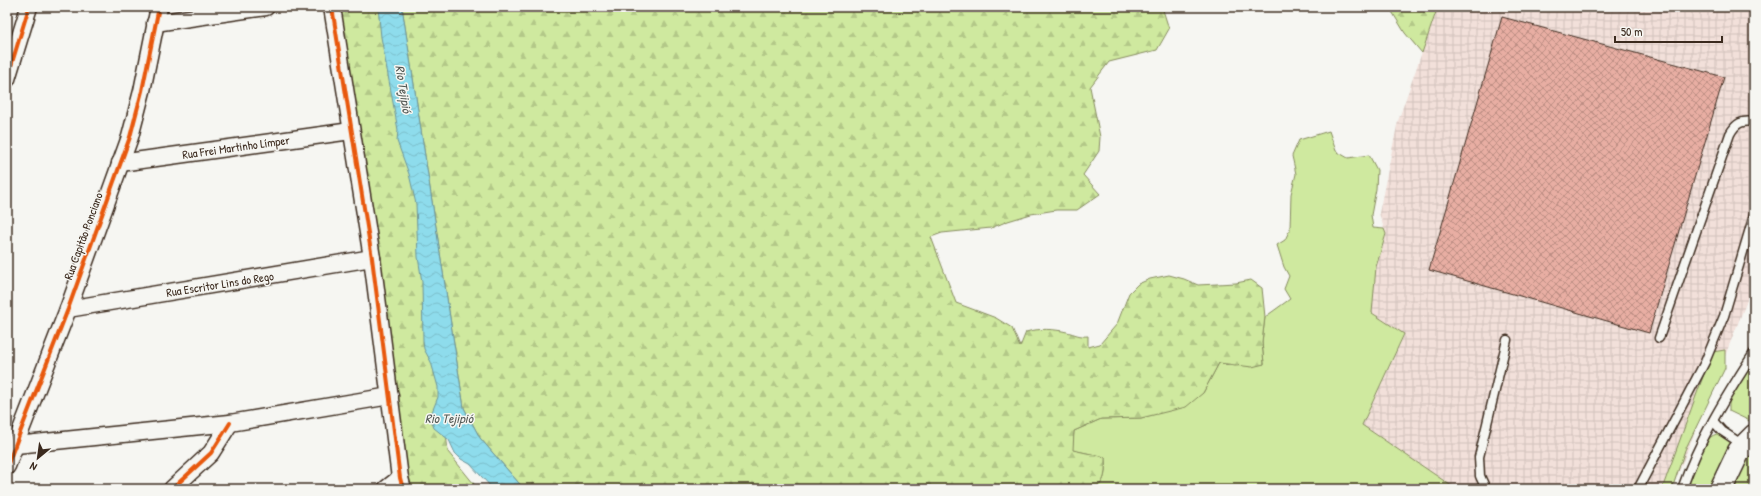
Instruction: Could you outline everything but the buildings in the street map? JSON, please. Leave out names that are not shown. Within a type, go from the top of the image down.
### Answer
[{"type":"highway","points":[[1721,489],[1735,457],[1748,440]]},
{"type":"street","points":[[7,79],[29,7]]},
{"type":"street","name":"Rua Capitão Ponciano","points":[[7,466],[68,309],[130,137],[142,91],[159,7]]},
{"type":"street","points":[[155,23],[266,7]]},
{"type":"street","points":[[332,7],[372,258],[402,484],[386,489]]},
{"type":"street","name":"Rua Frei Martinho Límper","points":[[120,163],[351,131]]},
{"type":"street","name":"Rua Escritor Lins do Rego","points":[[68,309],[372,258]]},
{"type":"street","points":[[16,445],[230,423],[390,396]]},
{"type":"street","points":[[172,489],[211,453],[230,423]]},
{"type":"lane","points":[[1659,338],[1730,134],[1741,122],[1754,122]]},
{"type":"lane","points":[[1638,489],[1705,362],[1724,316],[1754,215]]},
{"type":"lane","points":[[1486,489],[1480,476],[1479,457],[1507,340]]},
{"type":"lane","points":[[1682,489],[1692,462],[1725,398],[1754,353]]},
{"type":"lane","points":[[1713,421],[1722,431],[1748,440]]},
{"type":"shaded area","points":[[1453,7],[1754,7],[1754,283],[1672,489],[1456,489],[1362,425],[1404,335],[1372,313],[1376,267],[1386,235],[1379,213],[1398,121],[1436,12]]},
{"type":"green space","points":[[335,7],[383,7],[425,230],[448,452],[478,489],[409,489]]},
{"type":"green space","points":[[402,7],[1174,7],[1163,10],[1169,29],[1157,50],[1109,62],[1090,87],[1100,137],[1099,151],[1083,175],[1100,194],[1077,210],[1056,210],[1031,214],[991,228],[942,233],[931,237],[956,303],[996,318],[1012,328],[1020,347],[1026,332],[1041,329],[1057,330],[1080,336],[1088,336],[1088,347],[1100,344],[1117,324],[1129,293],[1138,284],[1150,279],[1169,275],[1198,285],[1236,283],[1251,280],[1262,288],[1265,317],[1262,342],[1264,364],[1252,367],[1219,363],[1203,393],[1186,407],[1141,418],[1101,419],[1074,431],[1073,450],[1105,457],[1105,471],[1103,479],[1099,486],[1095,489],[524,489],[480,438],[464,408]]},
{"type":"green space","points":[[1385,7],[1453,7],[1436,12],[1422,53],[1405,33],[1391,10]]},
{"type":"green space","points":[[1329,131],[1336,151],[1348,158],[1369,155],[1377,170],[1376,189],[1371,215],[1373,228],[1384,229],[1386,234],[1376,267],[1372,313],[1404,334],[1362,425],[1456,489],[1095,489],[1099,486],[1103,479],[1105,471],[1105,457],[1072,450],[1074,431],[1101,419],[1141,418],[1162,412],[1203,393],[1219,363],[1235,366],[1264,364],[1262,342],[1265,317],[1290,299],[1284,289],[1289,276],[1284,267],[1277,245],[1285,240],[1290,229],[1291,194],[1296,174],[1292,156],[1299,140]]},
{"type":"green space","points":[[1754,345],[1754,423],[1729,411],[1729,394]]},
{"type":"green space","points":[[1725,350],[1725,368],[1685,450],[1672,489],[1662,489],[1712,352]]},
{"type":"green space","points":[[1729,431],[1737,435],[1740,443],[1713,489],[1685,489],[1695,462],[1709,438],[1713,435]]},
{"type":"green space","points":[[1754,446],[1754,489],[1727,489]]},
{"type":"water","name":"Rio Tejipió","points":[[378,7],[402,7],[464,408],[480,438],[524,489],[493,489],[470,464],[461,459],[455,453],[449,440],[434,428],[430,417],[438,397],[438,387],[431,362],[424,349],[423,341],[422,282],[418,257],[416,204],[409,174],[397,141],[398,130],[381,37]]},
{"type":"cycle path","points":[[7,79],[29,7]]},
{"type":"cycle path","points":[[7,466],[68,309],[130,137],[142,91],[159,7]]},
{"type":"cycle path","points":[[332,7],[372,258],[400,478],[403,489]]},
{"type":"cycle path","points":[[172,489],[211,453],[230,423]]}]
